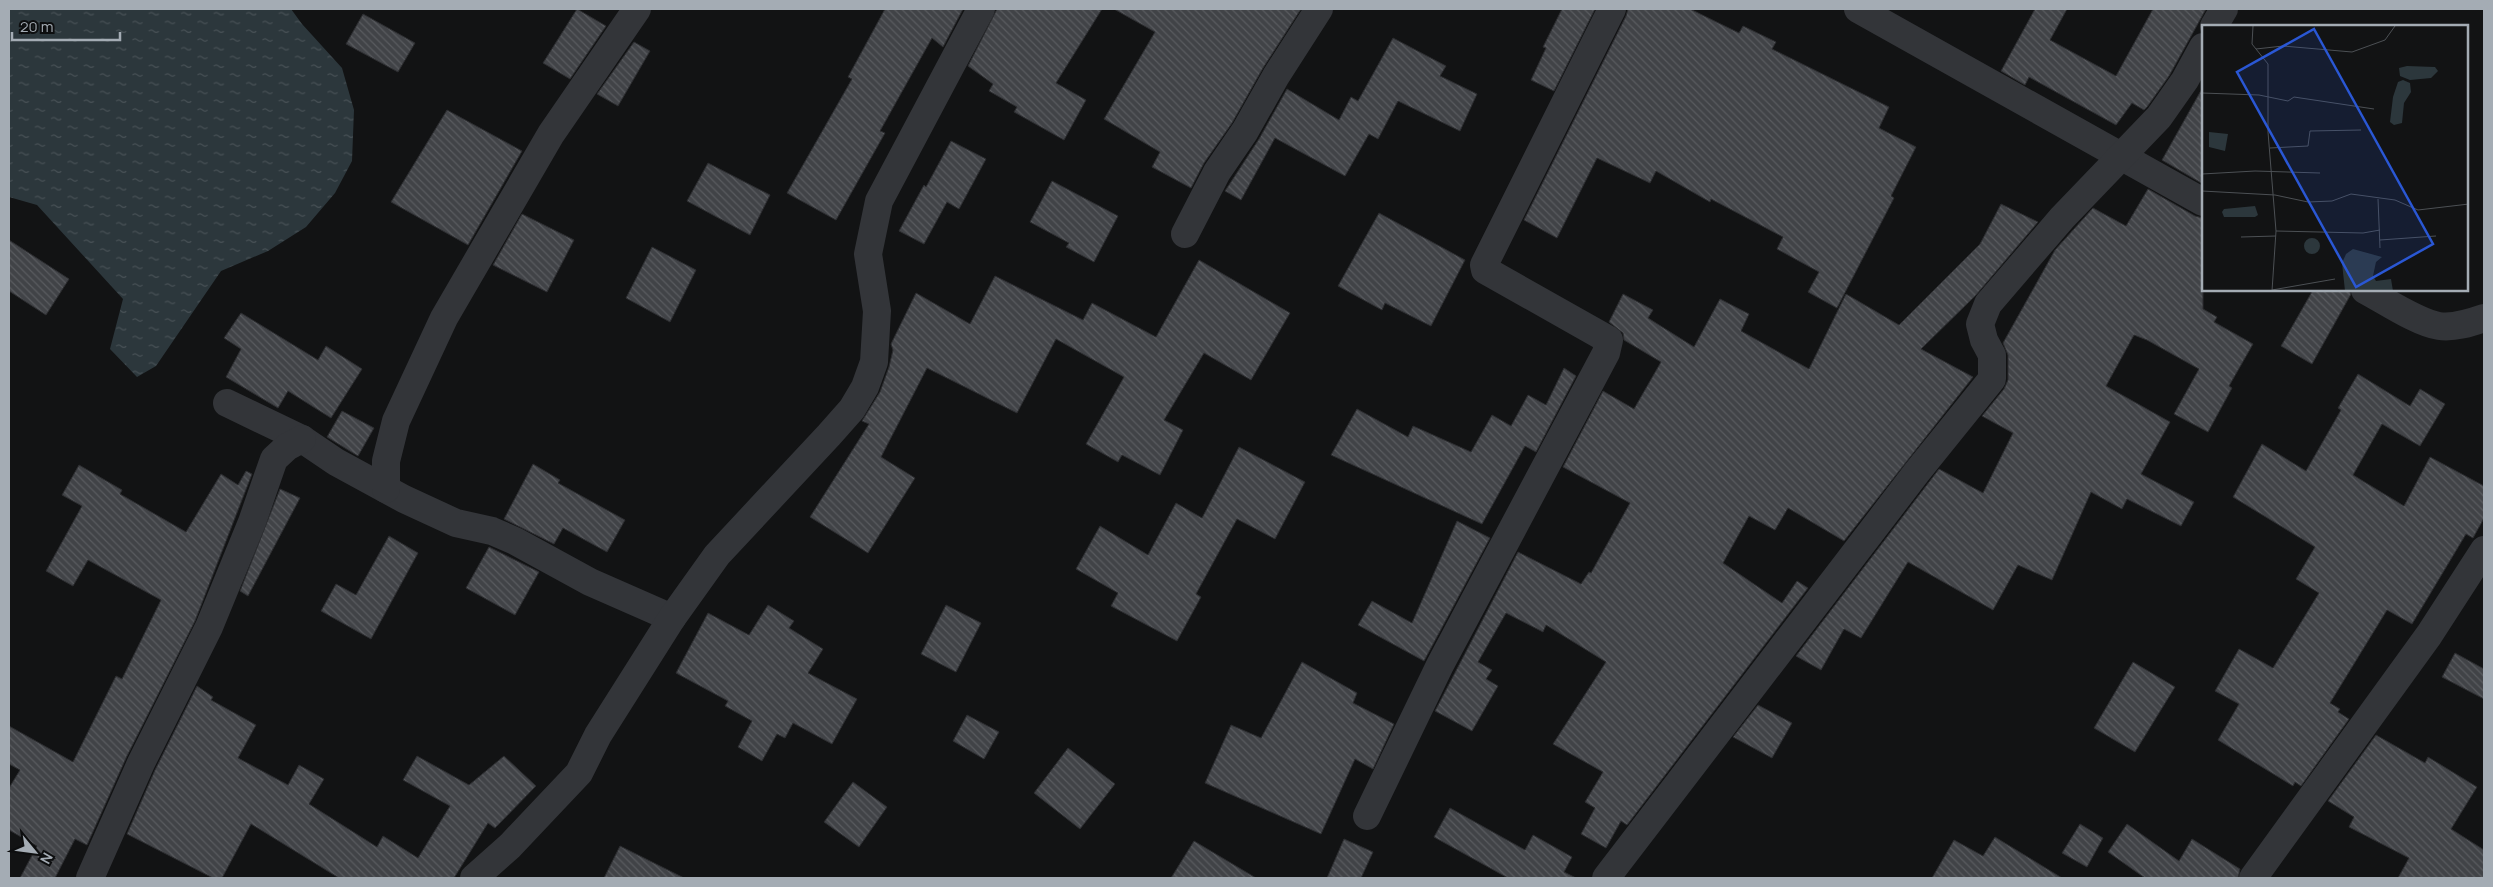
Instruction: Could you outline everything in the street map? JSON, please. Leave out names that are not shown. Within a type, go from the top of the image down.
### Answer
[{"type":"street","points":[[386,489],[386,461],[396,421],[444,318],[551,134],[637,9]]},
{"type":"street","points":[[474,878],[510,846],[579,773],[598,735],[672,618],[717,555],[852,409],[865,387],[874,362],[877,311],[868,254],[879,202],[981,9]]},
{"type":"street","points":[[1185,234],[1217,172],[1245,131],[1276,76],[1318,9]]},
{"type":"street","points":[[1367,816],[1440,665],[1606,353],[1609,340],[1485,270],[1484,265],[1612,9]]},
{"type":"street","points":[[1858,9],[2202,201]]},
{"type":"street","points":[[2215,25],[2224,9]]},
{"type":"street","points":[[1606,878],[1917,472],[1992,379],[1992,355],[1984,340],[1980,324],[1988,304],[2062,218],[2159,117],[2185,80],[2202,49]]},
{"type":"street","points":[[2367,291],[2410,314],[2438,326],[2464,325],[2484,318]]},
{"type":"street","points":[[227,403],[302,439],[336,462],[456,523],[492,531],[515,541],[590,582],[672,618]]},
{"type":"street","points":[[90,878],[141,763],[209,626],[252,522],[274,459],[287,447],[302,439]]},
{"type":"street","points":[[2252,878],[2429,635],[2484,550]]},
{"type":"water","points":[[9,9],[291,9],[342,68],[354,110],[352,161],[335,193],[306,227],[268,251],[221,271],[156,366],[137,377],[110,349],[123,299],[37,205],[9,197]]},
{"type":"building","points":[[577,9],[606,26],[570,79],[543,63]]},
{"type":"building","points":[[885,9],[963,9],[943,47],[932,38],[880,131],[885,133],[836,220],[787,193],[852,79],[848,77]]},
{"type":"building","points":[[997,9],[1102,9],[1056,83],[1086,100],[1064,140],[1014,112],[1017,107],[989,91],[993,84],[968,66]]},
{"type":"building","points":[[1114,9],[1301,9],[1263,68],[1232,123],[1204,163],[1191,188],[1152,167],[1160,152],[1104,119],[1155,32]]},
{"type":"building","points":[[1562,9],[1595,9],[1554,91],[1531,80],[1546,48],[1543,47]]},
{"type":"building","points":[[1628,9],[1690,9],[1739,33],[1743,26],[1776,42],[1772,49],[1889,107],[1879,128],[1916,147],[1891,196],[1894,198],[1837,308],[1808,292],[1819,272],[1777,249],[1783,237],[1711,199],[1710,202],[1656,171],[1650,183],[1597,158],[1557,238],[1524,220]]},
{"type":"building","points":[[2035,9],[2067,9],[2050,40],[2116,76],[2153,9],[2206,9],[2169,76],[2147,107],[2144,110],[2132,103],[2116,125],[2029,77],[2025,85],[2001,71]]},
{"type":"building","points":[[363,14],[415,43],[398,72],[346,44]]},
{"type":"building","points":[[1393,38],[1446,66],[1440,76],[1477,94],[1460,131],[1398,101],[1378,139],[1369,134],[1345,176],[1275,138],[1241,200],[1225,191],[1259,139],[1287,89],[1339,120],[1351,97],[1358,101]]},
{"type":"building","points":[[634,42],[650,51],[618,106],[597,94]]},
{"type":"building","points":[[2202,89],[2202,183],[2162,160]]},
{"type":"building","points":[[447,110],[522,151],[468,245],[391,202]]},
{"type":"building","points":[[951,141],[986,159],[959,209],[947,202],[924,244],[899,231]]},
{"type":"building","points":[[708,163],[770,195],[750,235],[687,201]]},
{"type":"building","points":[[1052,181],[1118,216],[1094,262],[1066,247],[1069,243],[1030,222]]},
{"type":"building","points":[[2148,189],[2195,216],[2202,218],[2203,309],[2217,317],[2214,322],[2253,344],[2229,386],[2232,388],[2208,432],[2174,414],[2199,369],[2147,340],[2134,335],[2106,386],[2170,422],[2141,474],[2194,502],[2181,526],[2127,499],[2122,509],[2091,492],[2052,580],[2018,565],[1993,610],[1908,562],[1861,638],[1844,629],[1821,670],[1796,656],[1939,469],[1983,493],[2013,433],[1982,416],[2004,389],[2008,380],[2008,355],[2003,343],[2055,250],[2093,208],[2126,226]]},
{"type":"building","points":[[2001,204],[2038,222],[1976,295],[1921,349],[1973,377],[1844,541],[1788,508],[1775,530],[1749,516],[1723,563],[1782,603],[1797,581],[1808,588],[1627,825],[1621,821],[1606,848],[1581,834],[1595,808],[1585,802],[1603,772],[1553,744],[1606,662],[1546,625],[1543,632],[1506,613],[1478,662],[1492,670],[1486,679],[1498,686],[1472,731],[1435,711],[1518,552],[1581,584],[1589,572],[1591,573],[1630,503],[1563,467],[1603,391],[1634,409],[1661,362],[1624,340],[1623,333],[1609,322],[1623,294],[1653,310],[1648,318],[1694,347],[1720,299],[1749,314],[1741,331],[1809,369],[1846,294],[1899,325],[1980,244]]},
{"type":"building","points":[[1379,213],[1465,260],[1431,326],[1385,303],[1382,310],[1338,286]]},
{"type":"building","points":[[522,214],[574,240],[547,292],[493,265]]},
{"type":"building","points":[[9,240],[69,279],[46,315],[9,291]]},
{"type":"building","points":[[652,247],[696,270],[670,322],[626,298]]},
{"type":"building","points":[[1199,260],[1290,313],[1251,380],[1204,353],[1164,420],[1183,430],[1160,475],[1122,455],[1118,462],[1086,444],[1124,377],[1056,339],[1017,413],[927,368],[881,457],[915,478],[868,553],[810,517],[869,424],[862,421],[880,392],[893,350],[891,344],[916,293],[970,324],[995,276],[1083,320],[1092,303],[1156,337]]},
{"type":"building","points":[[2312,291],[2350,291],[2351,294],[2312,364],[2281,346]]},
{"type":"building","points":[[241,313],[318,360],[326,346],[362,369],[331,418],[288,391],[278,408],[226,377],[241,349],[224,338]]},
{"type":"building","points":[[1564,368],[1576,376],[1536,452],[1525,446],[1482,524],[1331,455],[1357,409],[1408,437],[1413,426],[1471,452],[1492,415],[1511,426],[1528,395],[1546,405]]},
{"type":"building","points":[[2358,374],[2410,406],[2420,389],[2445,404],[2420,446],[2382,424],[2353,475],[2404,506],[2430,457],[2484,486],[2484,518],[2473,538],[2466,534],[2412,624],[2387,610],[2330,703],[2340,709],[2338,712],[2349,719],[2301,786],[2295,782],[2293,786],[2218,740],[2239,704],[2215,691],[2239,649],[2273,668],[2319,593],[2296,579],[2315,547],[2233,497],[2262,444],[2306,471],[2341,410],[2338,408]]},
{"type":"building","points":[[342,411],[374,428],[358,456],[327,437]]},
{"type":"building","points":[[1239,447],[1305,482],[1275,539],[1237,519],[1196,594],[1201,597],[1177,641],[1111,606],[1118,593],[1076,569],[1100,526],[1148,555],[1176,503],[1202,518]]},
{"type":"building","points":[[533,464],[560,480],[558,483],[625,520],[607,552],[563,528],[554,544],[504,519]]},
{"type":"building","points":[[79,465],[122,490],[120,494],[186,532],[221,474],[238,485],[246,471],[252,474],[195,621],[127,756],[87,845],[75,839],[55,878],[20,878],[37,846],[9,830],[9,788],[20,770],[9,764],[9,726],[73,762],[116,676],[122,679],[161,600],[88,560],[73,586],[46,571],[82,506],[62,495]]},
{"type":"building","points":[[280,489],[300,498],[248,596],[240,591]]},
{"type":"building","points":[[1457,521],[1490,538],[1424,661],[1358,625],[1372,601],[1412,623]]},
{"type":"building","points":[[389,536],[418,553],[371,639],[321,611],[336,584],[356,595]]},
{"type":"building","points":[[489,547],[539,572],[515,615],[466,588]]},
{"type":"building","points":[[768,605],[794,621],[789,628],[823,649],[808,673],[857,699],[832,744],[793,723],[785,738],[777,734],[762,761],[738,747],[752,721],[725,706],[728,701],[676,673],[708,613],[749,635]]},
{"type":"building","points":[[946,605],[981,623],[956,672],[921,654]]},
{"type":"building","points":[[2455,653],[2484,669],[2484,699],[2442,677]]},
{"type":"building","points":[[1302,662],[1357,693],[1353,703],[1394,724],[1373,769],[1355,759],[1321,834],[1205,783],[1231,725],[1261,738]]},
{"type":"building","points":[[2133,662],[2175,687],[2135,752],[2094,728]]},
{"type":"building","points":[[197,686],[213,697],[211,700],[256,725],[238,758],[288,785],[299,765],[324,779],[309,804],[377,847],[383,836],[418,858],[450,806],[403,780],[417,756],[469,785],[504,756],[536,786],[495,828],[488,823],[454,878],[339,878],[251,824],[222,878],[213,878],[127,834],[155,770]]},
{"type":"building","points":[[1758,705],[1792,723],[1772,758],[1733,737]]},
{"type":"building","points":[[967,715],[999,732],[984,759],[953,741]]},
{"type":"building","points":[[2376,735],[2425,763],[2428,757],[2477,787],[2451,829],[2484,850],[2484,878],[2398,878],[2409,858],[2349,827],[2354,817],[2328,801]]},
{"type":"building","points":[[1068,748],[1115,784],[1080,829],[1034,793]]},
{"type":"building","points":[[853,782],[887,807],[859,847],[824,822]]},
{"type":"building","points":[[1450,808],[1525,850],[1533,835],[1572,857],[1564,872],[1576,878],[1508,878],[1434,837]]},
{"type":"building","points":[[2080,824],[2103,838],[2087,867],[2062,853]]},
{"type":"building","points":[[2127,824],[2179,861],[2192,839],[2240,869],[2238,878],[2145,878],[2108,852]]},
{"type":"building","points":[[1995,837],[2062,878],[1932,878],[1954,840],[1983,856]]},
{"type":"building","points":[[1344,839],[1373,852],[1361,878],[1327,878]]},
{"type":"building","points":[[1194,841],[1256,878],[1171,878]]},
{"type":"building","points":[[620,846],[684,878],[604,878]]}]
